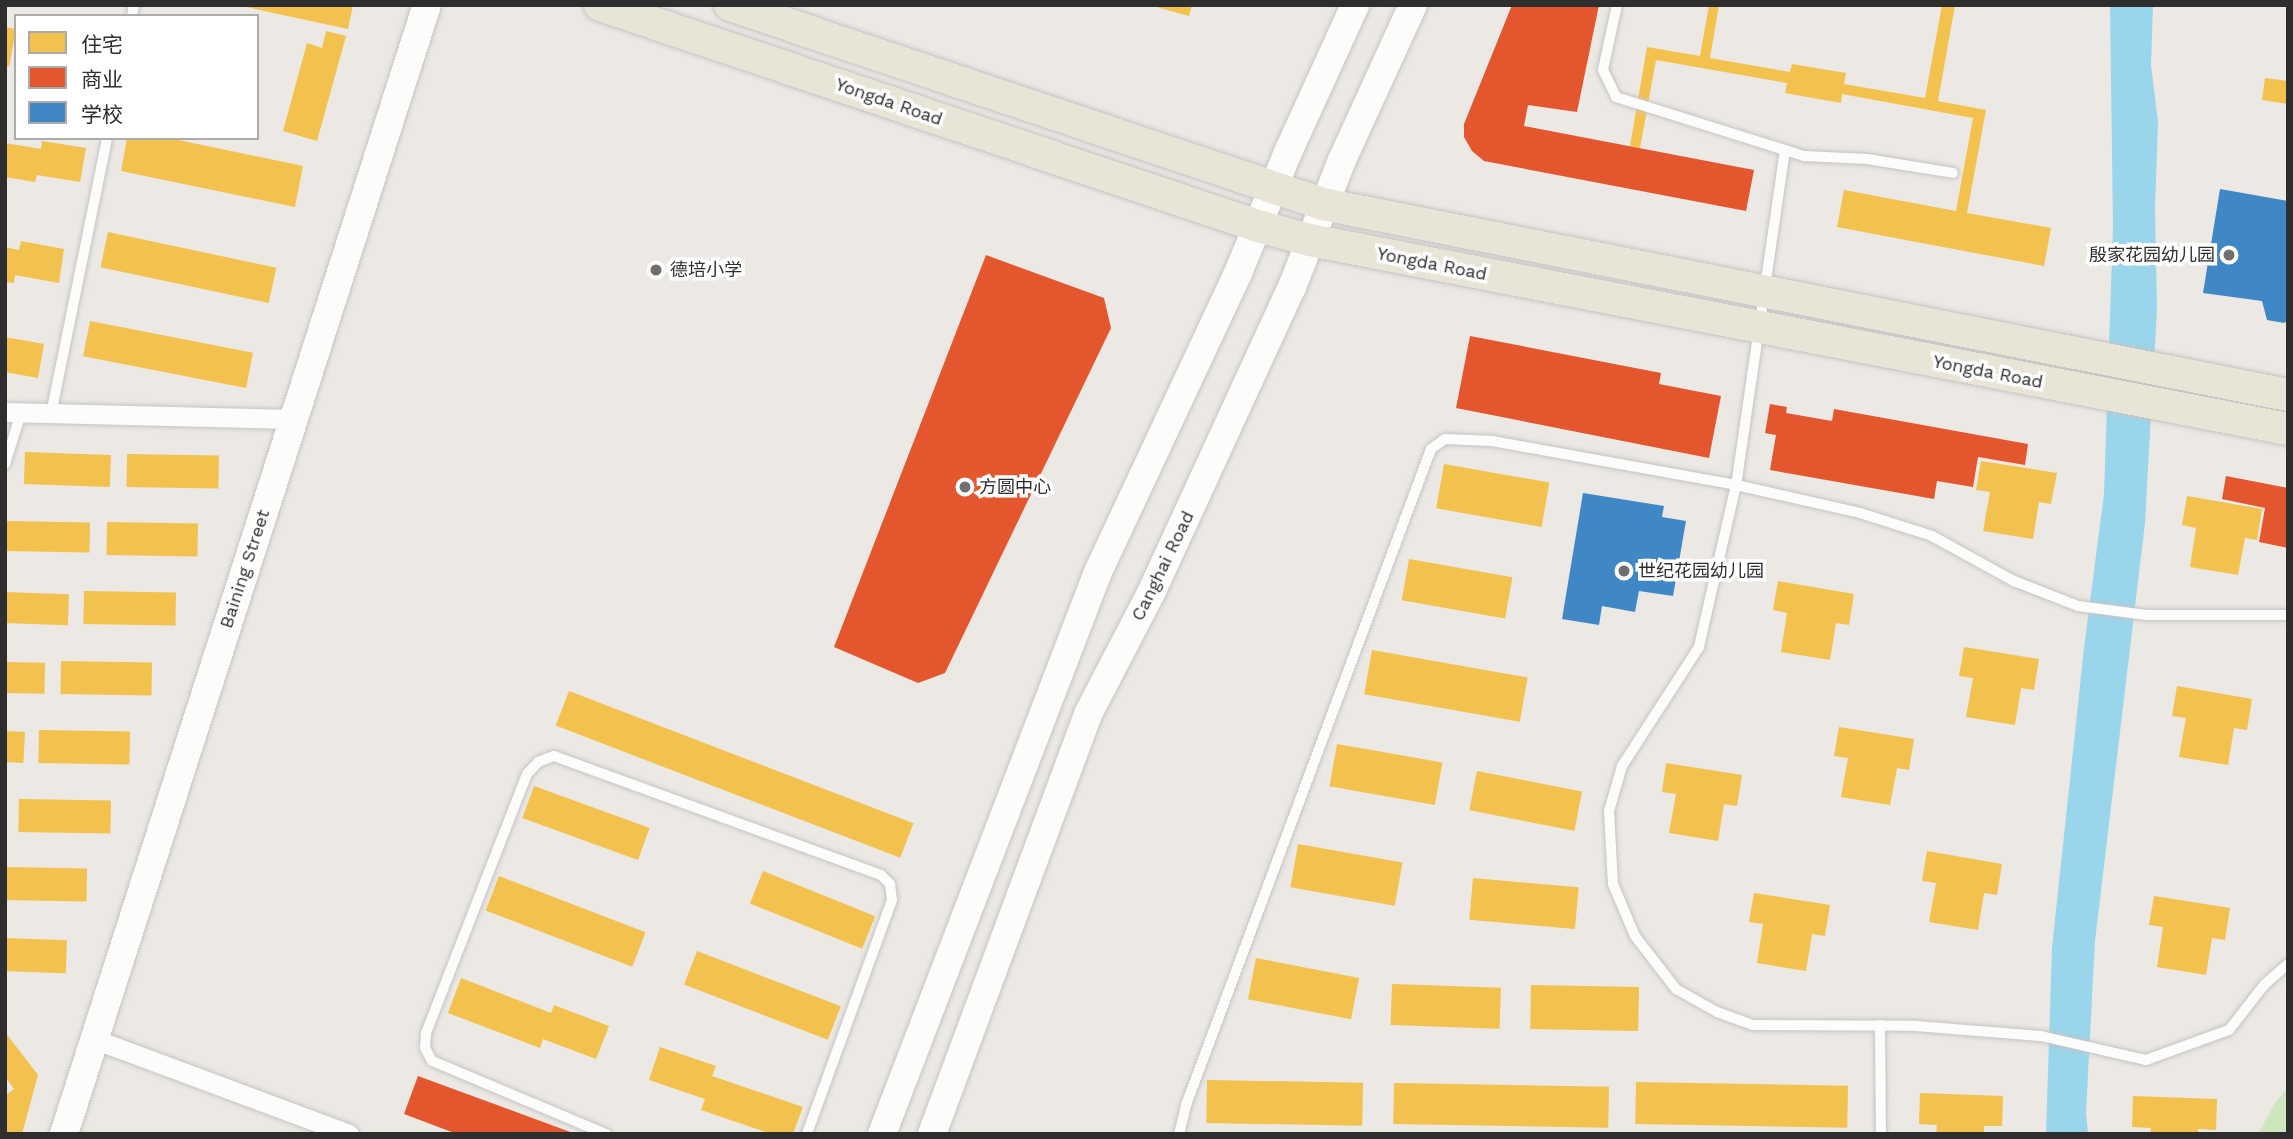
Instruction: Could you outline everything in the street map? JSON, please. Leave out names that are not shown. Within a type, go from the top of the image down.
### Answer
[{"type":"main road","name":"Baining Street","points":[[64,1134],[427,5]]},
{"type":"main road","name":"Yongda Road","points":[[600,5],[1258,226],[1310,240],[2288,429]]},
{"type":"main road","name":"Yongda Road","points":[[730,5],[1323,204],[2288,395]]},
{"type":"main road","points":[[882,1134],[1098,572],[1258,226],[1355,5]]},
{"type":"main road","name":"Canghai Road","points":[[932,1134],[1089,712],[1152,591],[1292,287],[1323,204],[1413,5]]},
{"type":"street","points":[[13,413],[293,419]]},
{"type":"street","points":[[94,1039],[349,1134]]},
{"type":"lane","points":[[1617,5],[1602,70],[1616,97],[1804,156],[1867,159],[1953,173]]},
{"type":"lane","points":[[51,414],[107,140]]},
{"type":"lane","points":[[1785,150],[1736,485],[1699,647],[1622,765],[1609,811],[1613,884],[1635,936],[1676,989],[1717,1012],[1752,1025],[1880,1026],[2041,1036],[2146,1060],[2229,1030],[2265,984],[2288,964]]},
{"type":"lane","points":[[5,464],[13,413]]},
{"type":"lane","points":[[1179,1134],[1186,1105],[1431,449],[1445,439],[1492,441],[1736,485],[1860,513],[1932,537],[2014,581],[2078,606],[2146,615],[2288,614]]},
{"type":"lane","points":[[602,1133],[432,1061],[425,1048],[426,1033],[527,774],[538,762],[554,756],[881,875],[890,884],[892,900],[807,1134]]},
{"type":"lane","points":[[1880,1026],[1881,1134]]},
{"type":"green space","points":[[2288,1088],[2288,1134],[2258,1134],[2275,1103]]},
{"type":"water","points":[[2110,5],[2153,5],[2151,65],[2158,122],[2155,209],[2157,309],[2145,523],[2095,941],[2086,1112],[2088,1134],[2046,1134],[2052,948],[2084,648],[2104,494],[2113,227]]},
{"type":"building: 住宅","points":[[237,5],[353,5],[348,29]]},
{"type":"building: 住宅","points":[[1149,5],[1192,5],[1189,16]]},
{"type":"building: 住宅","points":[[1709,5],[1719,5],[1710,58],[1790,72],[1792,64],[1846,73],[1844,84],[1925,98],[1942,5],[1955,5],[1938,101],[1986,110],[1967,213],[2051,228],[2044,266],[1837,227],[1844,190],[1956,211],[1973,118],[1842,94],[1841,103],[1785,93],[1787,83],[1656,60],[1640,148],[1630,146],[1647,47],[1700,56]]},
{"type":"building: 住宅","points":[[5,27],[14,29],[9,66],[5,66]]},
{"type":"building: 住宅","points":[[326,31],[346,36],[317,141],[283,131],[307,43],[322,48]]},
{"type":"building: 住宅","points":[[2265,78],[2288,81],[2288,104],[2262,100]]},
{"type":"building: 住宅","points":[[1545,133],[1750,173],[1743,208],[1538,168]]},
{"type":"building: 住宅","points":[[127,140],[179,140],[303,166],[295,207],[121,171]]},
{"type":"building: 住宅","points":[[42,141],[86,148],[80,182],[37,175],[35,182],[5,177],[5,143],[41,149]]},
{"type":"building: 住宅","points":[[108,232],[276,268],[269,303],[101,267]]},
{"type":"building: 住宅","points":[[21,241],[64,249],[59,283],[15,275],[14,283],[5,282],[5,247],[19,250]]},
{"type":"building: 住宅","points":[[90,321],[253,353],[246,388],[83,356]]},
{"type":"building: 住宅","points":[[5,337],[44,344],[38,378],[5,372]]},
{"type":"building: 住宅","points":[[1477,363],[1707,408],[1698,451],[1469,406]]},
{"type":"building: 住宅","points":[[1782,423],[1931,449],[1923,493],[1774,466]]},
{"type":"building: 住宅","points":[[25,452],[111,455],[110,487],[24,484]]},
{"type":"building: 住宅","points":[[127,454],[219,456],[218,489],[126,487]]},
{"type":"building: 住宅","points":[[1981,461],[2057,473],[2051,504],[2039,502],[2033,539],[1983,531],[1990,492],[1976,490]]},
{"type":"building: 住宅","points":[[1444,464],[1549,483],[1542,527],[1436,508]]},
{"type":"building: 住宅","points":[[2187,496],[2262,509],[2257,540],[2245,538],[2238,575],[2190,567],[2196,528],[2182,525]]},
{"type":"building: 住宅","points":[[5,521],[90,522],[89,552],[5,551]]},
{"type":"building: 住宅","points":[[107,522],[198,524],[197,557],[106,555]]},
{"type":"building: 住宅","points":[[1409,559],[1512,577],[1505,619],[1402,600]]},
{"type":"building: 住宅","points":[[1778,581],[1854,594],[1849,625],[1836,623],[1830,660],[1781,652],[1787,613],[1773,610]]},
{"type":"building: 住宅","points":[[84,591],[176,593],[175,626],[83,624]]},
{"type":"building: 住宅","points":[[5,592],[69,594],[68,625],[5,623]]},
{"type":"building: 住宅","points":[[1964,647],[2039,659],[2034,690],[2021,688],[2015,725],[1966,717],[1973,678],[1959,676]]},
{"type":"building: 住宅","points":[[1372,650],[1528,677],[1520,722],[1364,694]]},
{"type":"building: 住宅","points":[[61,661],[152,663],[151,696],[60,694]]},
{"type":"building: 住宅","points":[[5,662],[45,663],[44,694],[5,693]]},
{"type":"building: 住宅","points":[[2177,686],[2252,699],[2247,730],[2234,728],[2228,765],[2179,757],[2186,718],[2172,716]]},
{"type":"building: 住宅","points":[[569,691],[913,823],[900,858],[556,726]]},
{"type":"building: 住宅","points":[[1839,727],[1914,739],[1909,770],[1897,768],[1890,805],[1841,797],[1848,758],[1834,756]]},
{"type":"building: 住宅","points":[[39,730],[130,732],[129,765],[38,763]]},
{"type":"building: 住宅","points":[[5,731],[25,732],[23,763],[5,762]]},
{"type":"building: 住宅","points":[[1337,744],[1442,763],[1435,805],[1330,786]]},
{"type":"building: 住宅","points":[[1666,763],[1742,775],[1737,806],[1724,804],[1718,841],[1669,833],[1676,794],[1662,792]]},
{"type":"building: 住宅","points":[[1477,771],[1582,791],[1574,831],[1469,810]]},
{"type":"building: 住宅","points":[[534,786],[650,828],[638,860],[522,818]]},
{"type":"building: 住宅","points":[[19,799],[111,801],[110,834],[18,832]]},
{"type":"building: 住宅","points":[[1298,844],[1402,862],[1395,906],[1290,887]]},
{"type":"building: 住宅","points":[[1927,851],[2002,864],[1997,895],[1984,893],[1978,930],[1929,922],[1936,883],[1922,881]]},
{"type":"building: 住宅","points":[[5,867],[87,868],[86,901],[5,900]]},
{"type":"building: 住宅","points":[[763,871],[875,916],[862,949],[750,903]]},
{"type":"building: 住宅","points":[[499,876],[646,932],[632,967],[486,911]]},
{"type":"building: 住宅","points":[[1473,878],[1579,887],[1575,929],[1469,920]]},
{"type":"building: 住宅","points":[[1754,893],[1830,905],[1825,936],[1812,934],[1806,971],[1757,963],[1763,924],[1749,922]]},
{"type":"building: 住宅","points":[[2154,896],[2230,908],[2225,940],[2212,938],[2206,975],[2157,967],[2163,927],[2149,925]]},
{"type":"building: 住宅","points":[[5,938],[67,940],[66,973],[5,971]]},
{"type":"building: 住宅","points":[[697,951],[841,1006],[828,1040],[684,985]]},
{"type":"building: 住宅","points":[[1256,958],[1359,978],[1351,1019],[1248,999]]},
{"type":"building: 住宅","points":[[461,978],[551,1013],[554,1005],[609,1026],[596,1059],[543,1039],[540,1048],[448,1013]]},
{"type":"building: 住宅","points":[[1392,984],[1501,988],[1500,1029],[1391,1025]]},
{"type":"building: 住宅","points":[[1531,985],[1639,987],[1638,1031],[1530,1029]]},
{"type":"building: 住宅","points":[[5,1032],[38,1075],[22,1134],[5,1134],[5,1096],[14,1089],[5,1077]]},
{"type":"building: 住宅","points":[[660,1047],[716,1066],[712,1076],[803,1107],[793,1134],[771,1134],[701,1110],[705,1099],[649,1080]]},
{"type":"building: 住宅","points":[[419,1077],[564,1131],[563,1134],[459,1134],[405,1113]]},
{"type":"building: 住宅","points":[[1207,1080],[1363,1083],[1362,1126],[1206,1123]]},
{"type":"building: 住宅","points":[[1636,1082],[1848,1086],[1847,1128],[1635,1124]]},
{"type":"building: 住宅","points":[[1394,1083],[1609,1087],[1608,1128],[1393,1124]]},
{"type":"building: 住宅","points":[[1920,1093],[2003,1096],[2002,1126],[1984,1126],[1984,1134],[1936,1134],[1937,1125],[1919,1124]]},
{"type":"building: 住宅","points":[[2133,1096],[2217,1099],[2216,1130],[2198,1129],[2198,1134],[2150,1134],[2151,1128],[2132,1127]]},
{"type":"building: 商业","points":[[1512,5],[1599,5],[1577,112],[1528,105],[1524,126],[1754,170],[1746,211],[1484,161],[1472,151],[1464,137],[1464,124]]},
{"type":"building: 商业","name":"方圆中心","points":[[986,255],[1104,298],[1111,328],[945,673],[918,683],[834,647]]},
{"type":"building: 商业","points":[[1470,336],[1661,373],[1659,384],[1721,396],[1709,458],[1456,408]]},
{"type":"building: 商业","points":[[1770,404],[1787,407],[1786,413],[1832,421],[1834,409],[2028,444],[2025,465],[1978,457],[1973,487],[1937,481],[1934,499],[1770,470],[1776,435],[1765,433]]},
{"type":"building: 商业","points":[[2226,476],[2288,488],[2288,548],[2259,542],[2265,508],[2222,499]]},
{"type":"building: 商业","points":[[418,1076],[573,1134],[457,1134],[404,1114]]},
{"type":"building: 学校","points":[[2220,189],[2288,201],[2288,320],[2284,323],[2267,320],[2262,301],[2203,293]]},
{"type":"building: 学校","points":[[1583,493],[1664,506],[1662,517],[1686,521],[1673,596],[1639,591],[1635,612],[1602,606],[1599,625],[1562,619]]},
{"type":"place","name":"殷家花园幼儿园","points":[[2229,255]]},
{"type":"place","name":"德培小学","points":[[656,270]]},
{"type":"place","name":"方圆中心","points":[[965,487]]},
{"type":"place","name":"世纪花园幼儿园","points":[[1624,571]]}]
